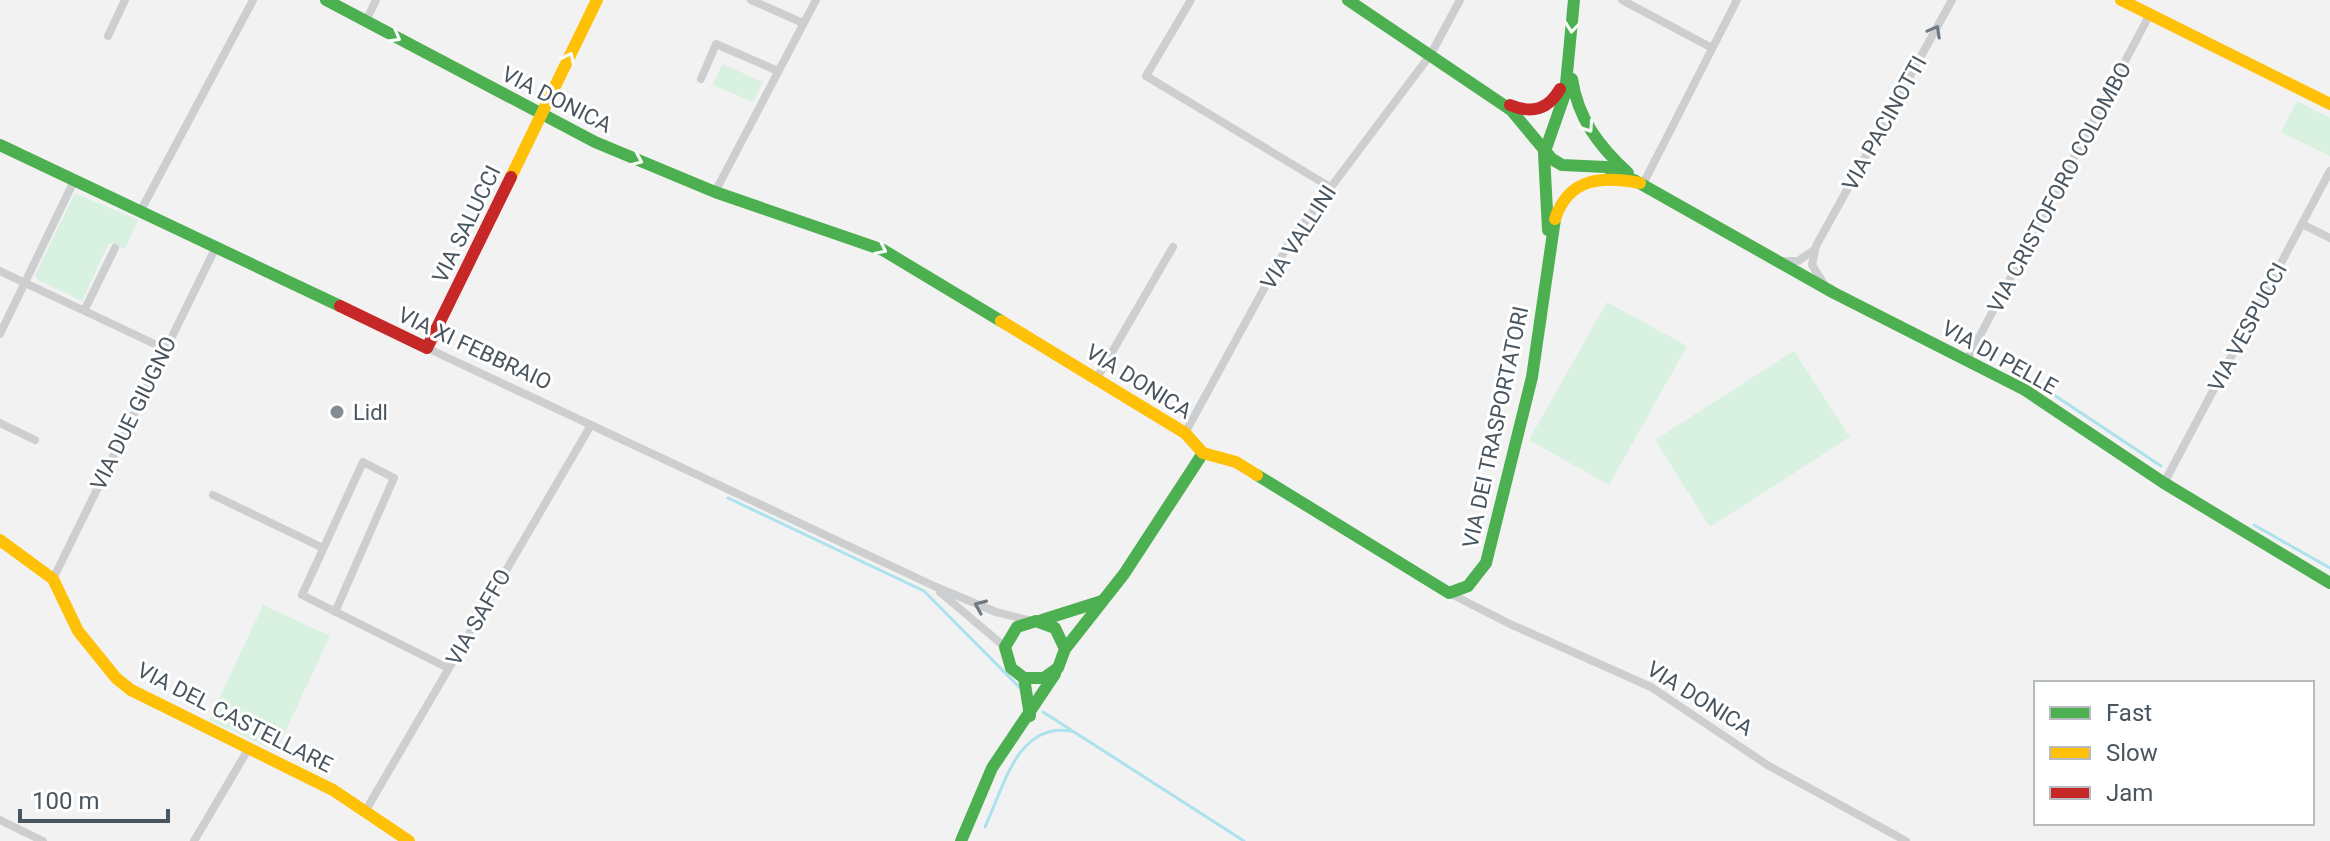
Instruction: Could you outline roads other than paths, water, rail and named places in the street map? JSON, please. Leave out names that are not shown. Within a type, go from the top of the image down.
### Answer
[{"type":"street","points":[[108,36],[125,0]]},
{"type":"street","points":[[140,212],[253,0]]},
{"type":"street","name":"VIA DONICA","points":[[326,0],[541,116],[715,192],[883,250],[1185,433],[1203,453],[1236,462],[1449,593],[1651,687],[1769,766],[1906,841]]},
{"type":"street","points":[[366,21],[376,0]]},
{"type":"street","name":"VIA SALUCCI","points":[[427,348],[597,0]]},
{"type":"street","points":[[751,0],[803,23]]},
{"type":"street","points":[[715,192],[816,0]]},
{"type":"street","points":[[1191,0],[1146,76],[1330,187]]},
{"type":"street","points":[[1348,0],[1493,96],[1527,126],[1544,154]]},
{"type":"street","name":"VIA VALLINI","points":[[1185,433],[1289,243],[1431,54],[1460,0]]},
{"type":"street","points":[[1544,154],[1565,94],[1574,0]]},
{"type":"street","points":[[1622,0],[1712,48]]},
{"type":"street","points":[[1641,184],[1737,0]]},
{"type":"street","name":"VIA PACINOTTI","points":[[1816,246],[1952,0]]},
{"type":"street","points":[[2121,0],[2330,104]]},
{"type":"street","name":"VIA CRISTOFORO COLOMBO","points":[[1967,360],[2150,14]]},
{"type":"street","points":[[701,79],[716,44],[778,71]]},
{"type":"street","points":[[1493,96],[1521,110],[1546,107],[1561,86],[1569,55]]},
{"type":"street","name":"VIA DI PELLE","points":[[1569,55],[1579,114],[1612,159],[1641,184]]},
{"type":"street","name":"VIA XI FEBBRAIO","points":[[0,145],[934,586],[996,612],[1028,620]]},
{"type":"street","name":"VIA DI PELLE","points":[[1544,154],[1562,165],[1606,167],[1641,184],[1834,293],[2025,390],[2164,483],[2330,583]]},
{"type":"street","name":"VIA DEI TRASPORTATORI","points":[[1544,154],[1550,249]]},
{"type":"street","name":"VIA VESPUCCI","points":[[2164,483],[2330,171]]},
{"type":"street","name":"VIA DEI TRASPORTATORI","points":[[1449,593],[1468,586],[1486,563],[1537,349],[1557,212],[1578,186],[1603,175],[1641,184]]},
{"type":"street","points":[[0,334],[74,181]]},
{"type":"street","points":[[2302,224],[2330,238]]},
{"type":"street","points":[[1765,253],[1795,262],[1806,258],[1816,246]]},
{"type":"street","points":[[1816,246],[1812,257],[1813,271],[1834,293]]},
{"type":"street","points":[[1097,378],[1173,247]]},
{"type":"street","points":[[85,309],[115,248]]},
{"type":"street","name":"VIA DUE GIUGNO","points":[[53,579],[163,348],[215,249]]},
{"type":"street","points":[[0,271],[163,348]]},
{"type":"street","points":[[0,423],[35,440]]},
{"type":"street","name":"VIA SAFFO","points":[[366,810],[591,425]]},
{"type":"street","points":[[961,841],[992,768],[1030,716],[1058,668],[1065,649],[1124,574],[1203,453]]},
{"type":"street","points":[[335,612],[394,478],[363,462],[302,595],[335,612],[448,668]]},
{"type":"street","points":[[213,495],[323,548]]},
{"type":"street","name":"VIA DEL CASTELLARE","points":[[0,540],[53,579],[78,631],[116,678],[131,690],[366,810],[409,841]]},
{"type":"street","name":"VIA XI FEBBRAIO","points":[[934,586],[1005,647]]},
{"type":"street","points":[[1058,668],[1044,678],[1024,678],[1011,668],[1005,647],[1014,628],[1028,620],[1042,620],[1102,601]]},
{"type":"street","points":[[1042,620],[1060,632],[1065,649]]},
{"type":"street","points":[[1024,678],[1030,716]]},
{"type":"street","points":[[194,841],[249,748]]},
{"type":"street","points":[[0,820],[43,841]]},
{"type":"waterway","points":[[2036,383],[2161,466]]},
{"type":"waterway","points":[[728,498],[924,591],[1019,687]]},
{"type":"waterway","points":[[2254,525],[2330,568]]},
{"type":"waterway","points":[[1043,712],[1244,841]]},
{"type":"waterway","points":[[985,827],[1006,777],[1025,747],[1037,737],[1053,731],[1071,731]]},
{"type":"place","name":"Lidl","points":[[337,412]]}]
